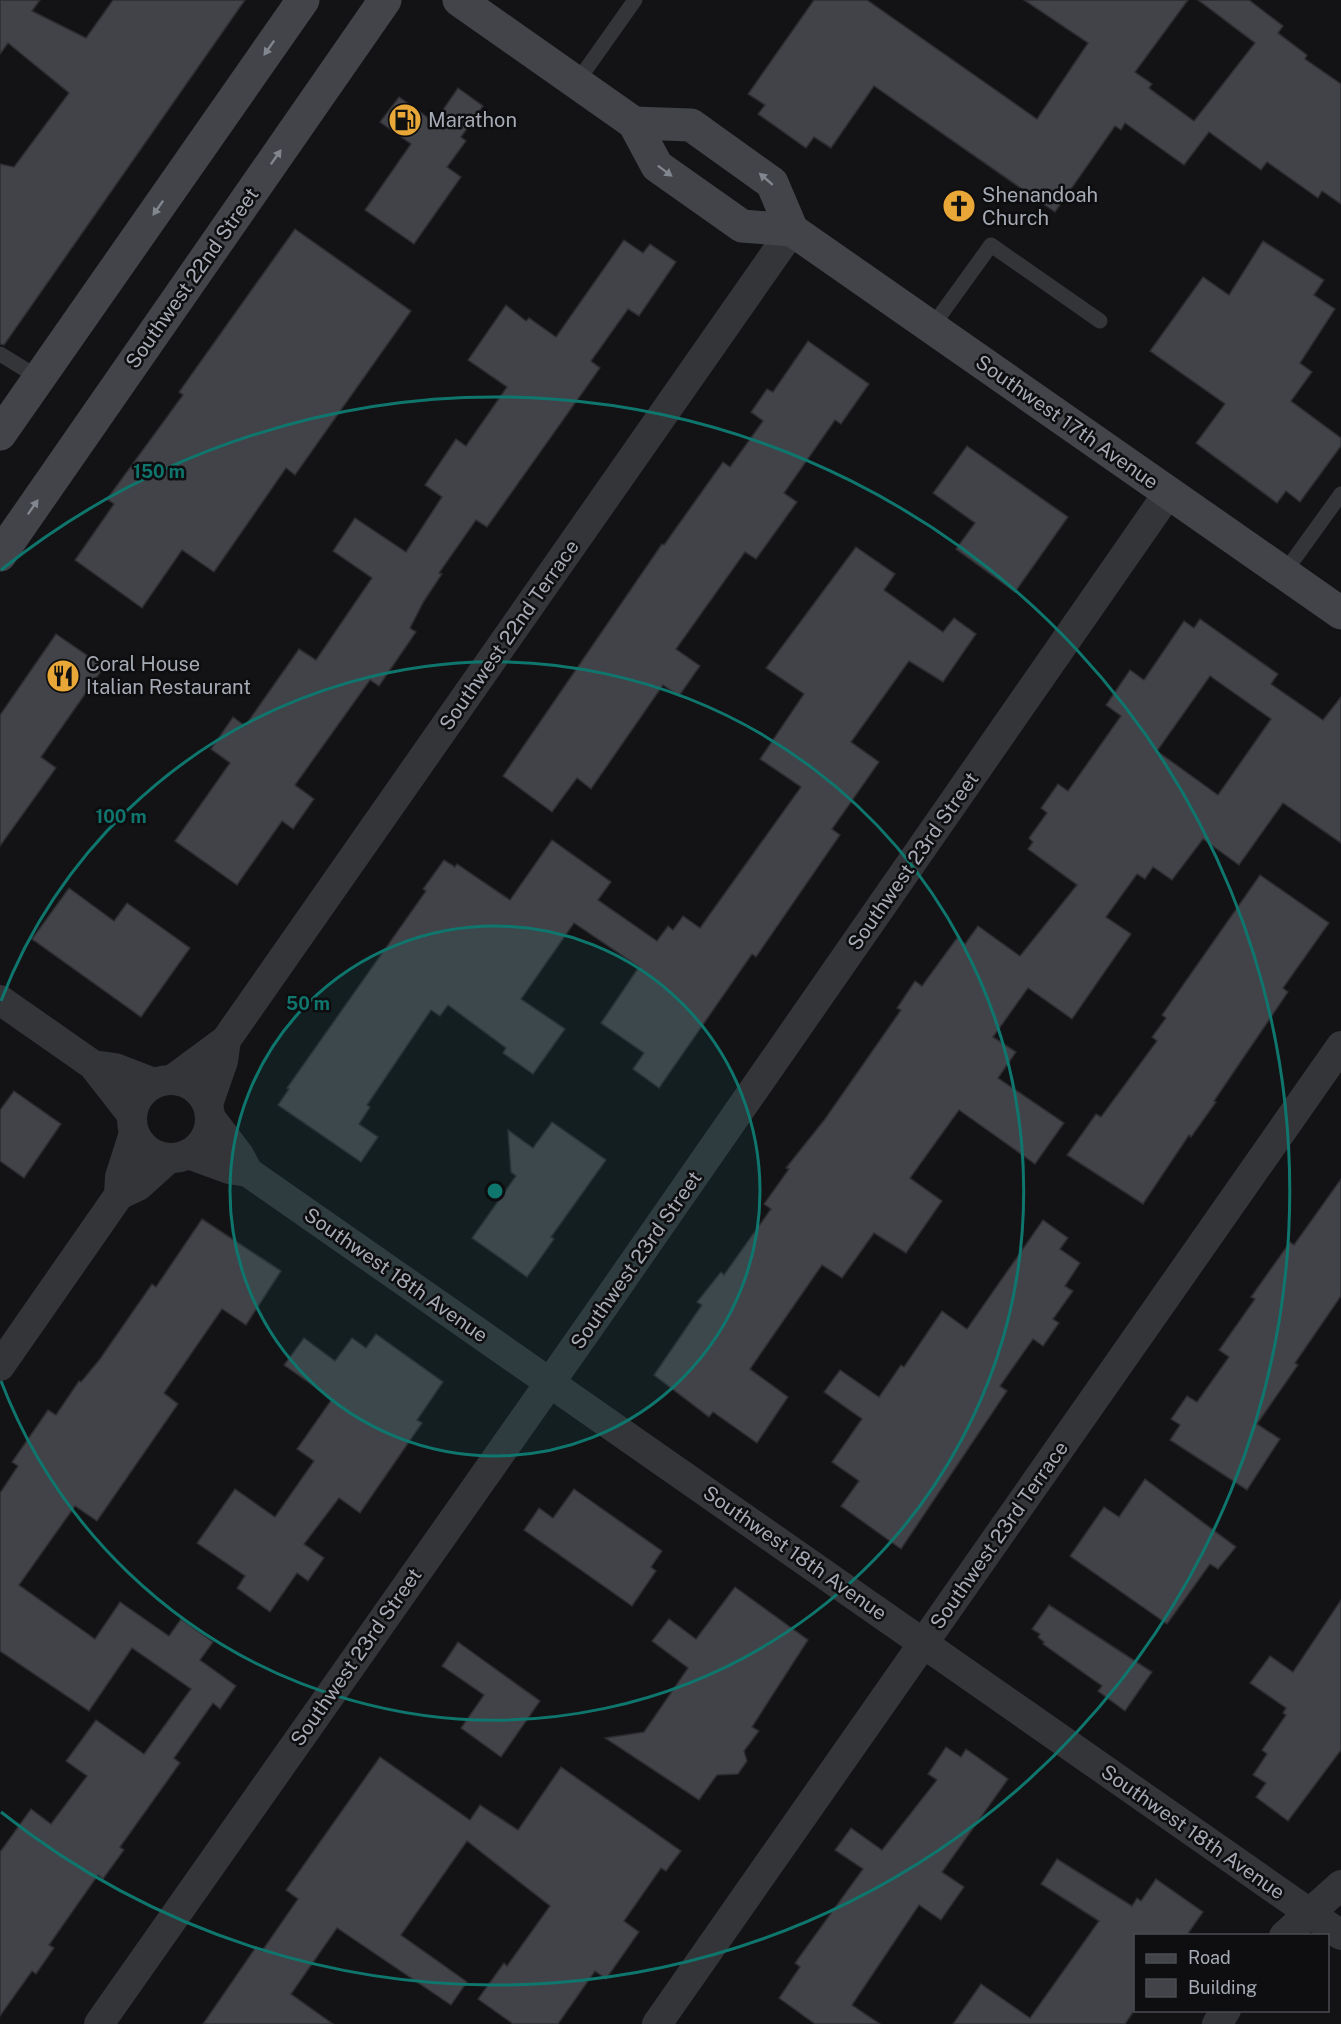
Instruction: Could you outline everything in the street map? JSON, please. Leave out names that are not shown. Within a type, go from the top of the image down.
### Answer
[{"type":"main road","points":[[0,434],[303,0]]},
{"type":"main road","name":"Southwest 22nd Street","points":[[0,555],[385,0]]},
{"type":"main road","points":[[459,0],[634,123],[657,166],[742,226],[792,230],[772,183],[691,125],[634,123]]},
{"type":"main road","name":"Southwest 17th Avenue","points":[[792,230],[1341,613]]},
{"type":"street","name":"Southwest 22nd Terrace","points":[[164,1081],[226,1040],[792,230]]},
{"type":"street","name":"Southwest 23rd Street","points":[[99,2024],[550,1382],[1169,492]]},
{"type":"street","points":[[0,1000],[93,1065],[148,1150],[178,1156]]},
{"type":"street","name":"Southwest 22nd Terrace","points":[[209,1111],[223,1061],[226,1040]]},
{"type":"street","name":"Southwest 23rd Terrace","points":[[657,2024],[1341,1046]]},
{"type":"street","points":[[0,1366],[119,1195],[138,1186],[204,1139],[209,1111],[194,1086],[93,1065]]},
{"type":"street","points":[[119,1195],[120,1177],[139,1096],[164,1081]]},
{"type":"street","name":"Southwest 18th Avenue","points":[[209,1111],[248,1172]]},
{"type":"street","name":"Southwest 18th Avenue","points":[[178,1156],[248,1172],[1341,1935]]},
{"type":"street","points":[[1285,1934],[1341,1885]]},
{"type":"lane","points":[[577,82],[635,0]]},
{"type":"lane","points":[[931,328],[991,245],[1100,321]]},
{"type":"lane","points":[[0,354],[39,378]]},
{"type":"lane","points":[[1284,573],[1341,494]]},
{"type":"building","points":[[0,0],[40,0],[32,11],[86,38],[113,0],[245,0],[4,345],[0,344],[0,164],[14,167],[69,93],[8,43],[0,54]]},
{"type":"building","points":[[814,0],[867,0],[1037,119],[1088,43],[1024,0],[1188,0],[1135,72],[1152,84],[1149,88],[1194,121],[1255,43],[1198,0],[1249,0],[1283,26],[1278,33],[1307,55],[1305,59],[1341,84],[1341,204],[1322,191],[1318,198],[1267,162],[1261,170],[1209,132],[1184,165],[1125,123],[1121,130],[1115,126],[1055,212],[874,86],[831,148],[814,137],[806,148],[758,114],[765,105],[748,94]]},
{"type":"building","points":[[458,88],[483,106],[461,137],[466,141],[447,167],[461,177],[414,244],[365,210],[411,144],[380,122],[399,97],[430,119],[432,117],[436,120]]},
{"type":"building","points":[[295,229],[411,311],[295,475],[286,468],[214,572],[182,550],[142,608],[75,560],[114,504],[107,499],[183,395],[179,392]]},
{"type":"building","points":[[624,240],[643,253],[650,244],[676,262],[639,316],[628,309],[591,361],[600,368],[487,527],[476,520],[439,573],[442,574],[424,601],[410,628],[416,632],[379,686],[370,680],[295,785],[314,799],[293,829],[282,821],[237,885],[175,841],[230,763],[211,749],[233,717],[245,726],[299,649],[316,660],[372,578],[333,551],[355,518],[406,552],[442,497],[425,485],[456,439],[466,446],[507,387],[468,360],[506,305],[526,321],[529,318],[556,337]]},
{"type":"building","points":[[1263,241],[1324,280],[1314,295],[1335,309],[1300,363],[1312,372],[1291,401],[1341,438],[1341,446],[1300,502],[1286,491],[1277,503],[1196,443],[1225,404],[1150,351],[1203,277],[1229,295]]},
{"type":"building","points":[[808,341],[869,384],[841,424],[835,420],[784,493],[797,502],[756,559],[745,552],[676,649],[700,666],[679,696],[663,685],[591,789],[577,778],[552,812],[503,776],[662,544],[664,545],[723,462],[730,467],[763,421],[751,412],[767,389],[773,392]]},
{"type":"building","points":[[967,446],[1068,517],[1015,592],[956,549],[975,523],[933,493]]},
{"type":"building","points":[[856,547],[895,574],[884,590],[943,632],[954,618],[976,634],[943,682],[909,661],[851,742],[879,762],[832,829],[840,835],[756,957],[752,954],[659,1088],[633,1069],[644,1053],[601,1023],[639,967],[574,923],[521,999],[565,1029],[533,1074],[503,1053],[506,1048],[448,1005],[440,1016],[431,1010],[367,1105],[370,1107],[359,1124],[378,1137],[361,1162],[278,1105],[289,1089],[287,1088],[426,891],[423,889],[444,860],[455,867],[457,864],[510,900],[552,840],[611,882],[598,900],[657,941],[668,926],[673,930],[683,916],[700,928],[801,787],[760,759],[804,694],[766,668]]},
{"type":"building","points":[[1200,619],[1278,674],[1271,684],[1323,720],[1341,697],[1341,843],[1283,803],[1239,865],[1203,839],[1172,880],[1153,867],[1145,879],[1137,874],[1106,917],[1131,934],[1072,1019],[1028,988],[993,1037],[1016,1052],[998,1078],[1064,1123],[1035,1164],[959,1110],[910,1178],[942,1201],[906,1253],[874,1233],[842,1278],[822,1265],[750,1369],[788,1397],[757,1443],[713,1412],[709,1417],[654,1375],[702,1305],[697,1302],[721,1272],[724,1275],[771,1209],[764,1204],[789,1169],[786,1168],[825,1119],[901,1010],[897,1008],[915,981],[922,986],[957,938],[965,944],[978,926],[1020,956],[1077,885],[1028,849],[1033,842],[1029,838],[1047,813],[1041,808],[1058,784],[1068,791],[1121,716],[1106,705],[1130,670],[1144,680],[1184,621],[1194,628]],"holes":[[[1210,676],[1271,719],[1218,795],[1157,751]]]},
{"type":"building","points":[[56,634],[104,667],[41,757],[56,768],[0,846],[0,715]]},
{"type":"building","points":[[1260,875],[1329,923],[1283,988],[1288,992],[1214,1101],[1216,1102],[1191,1137],[1189,1135],[1143,1204],[1067,1155],[1096,1114],[1101,1117],[1157,1041],[1152,1037],[1166,1018],[1162,1015]]},
{"type":"building","points":[[69,888],[114,921],[127,903],[190,948],[141,1017],[32,939]]},
{"type":"building","points":[[14,1091],[61,1124],[24,1178],[0,1161],[0,1110]]},
{"type":"building","points":[[552,1122],[606,1160],[551,1237],[554,1239],[527,1277],[472,1238],[516,1176],[511,1172],[508,1130],[533,1148]]},
{"type":"building","points":[[1341,1179],[1341,1296],[1295,1363],[1298,1365],[1257,1424],[1280,1439],[1247,1490],[1170,1440],[1180,1425],[1171,1419],[1187,1396],[1197,1402],[1229,1357],[1219,1350],[1255,1299],[1251,1297],[1290,1242],[1294,1245]]},
{"type":"building","points":[[202,1219],[281,1271],[246,1325],[222,1309],[164,1393],[178,1404],[97,1521],[75,1506],[19,1585],[95,1639],[120,1602],[169,1636],[181,1619],[213,1642],[200,1660],[236,1686],[220,1709],[213,1703],[174,1758],[180,1763],[120,1847],[124,1850],[103,1879],[98,1875],[49,1945],[54,1948],[36,1974],[32,1971],[0,2016],[0,1852],[31,1809],[51,1824],[87,1776],[66,1761],[96,1720],[144,1754],[191,1689],[132,1648],[89,1711],[0,1651],[0,1493],[18,1466],[12,1462],[48,1410],[56,1415],[79,1381],[81,1382],[100,1359],[152,1284],[156,1287]]},
{"type":"building","points":[[1043,1220],[1068,1238],[1060,1249],[1080,1263],[1065,1286],[1073,1291],[1053,1319],[1059,1323],[1043,1346],[1033,1339],[1000,1386],[1007,1391],[901,1549],[841,1506],[859,1481],[832,1462],[862,1419],[824,1392],[840,1370],[879,1397],[901,1365],[904,1367],[942,1311],[967,1329]]},
{"type":"building","points":[[376,1334],[443,1382],[417,1420],[422,1423],[360,1513],[339,1498],[304,1544],[324,1558],[308,1581],[297,1573],[270,1612],[237,1588],[245,1576],[197,1543],[235,1489],[275,1517],[314,1461],[297,1449],[332,1399],[284,1365],[304,1338],[335,1361],[352,1338],[366,1348]]},
{"type":"building","points":[[1145,1479],[1236,1547],[1218,1569],[1210,1564],[1167,1624],[1070,1556],[1104,1507],[1119,1517]]},
{"type":"building","points":[[574,1489],[662,1551],[651,1567],[656,1571],[632,1606],[524,1530],[539,1508],[553,1518]]},
{"type":"building","points":[[735,1587],[808,1640],[752,1727],[759,1731],[744,1751],[747,1761],[738,1774],[717,1775],[699,1800],[605,1738],[644,1732],[688,1668],[652,1641],[669,1619],[696,1639]]},
{"type":"building","points":[[1341,1600],[1341,1750],[1288,1821],[1256,1797],[1266,1783],[1253,1775],[1267,1754],[1262,1750],[1286,1715],[1283,1713],[1286,1708],[1250,1683],[1270,1656],[1293,1672]]},
{"type":"building","points":[[1049,1605],[1152,1672],[1125,1711],[1098,1691],[1102,1686],[1043,1644],[1044,1642],[1038,1637],[1040,1634],[1032,1629]]},
{"type":"building","points":[[458,1642],[540,1701],[501,1757],[461,1728],[484,1695],[442,1666]]},
{"type":"building","points":[[946,1747],[961,1757],[966,1749],[1008,1779],[942,1872],[964,1887],[941,1920],[919,1905],[852,2005],[880,2024],[815,2024],[779,1998],[800,1967],[795,1963],[863,1869],[835,1850],[851,1828],[882,1850],[937,1780],[928,1774]]},
{"type":"building","points":[[380,1757],[470,1820],[480,1805],[518,1830],[561,1767],[681,1851],[666,1871],[661,1868],[624,1921],[639,1932],[606,1979],[595,1971],[558,2024],[513,2024],[478,1999],[504,1963],[507,1966],[550,1906],[467,1841],[401,1935],[467,1982],[451,2005],[337,1928],[291,1994],[333,2024],[203,2024],[256,1947],[262,1951],[298,1899],[286,1890]]},
{"type":"building","points":[[1057,1859],[1132,1906],[1137,1898],[1141,1901],[1156,1879],[1203,1912],[1188,1934],[1134,1934],[1134,2011],[1125,2024],[953,2024],[981,1984],[1030,2018],[1099,1921],[1041,1884]]},
{"type":"place","name":"Marathon","points":[[405,120]]},
{"type":"place","name":"Shenandoah Church","points":[[959,206]]},
{"type":"place","name":"Coral House Italian Restaurant","points":[[63,676]]}]
